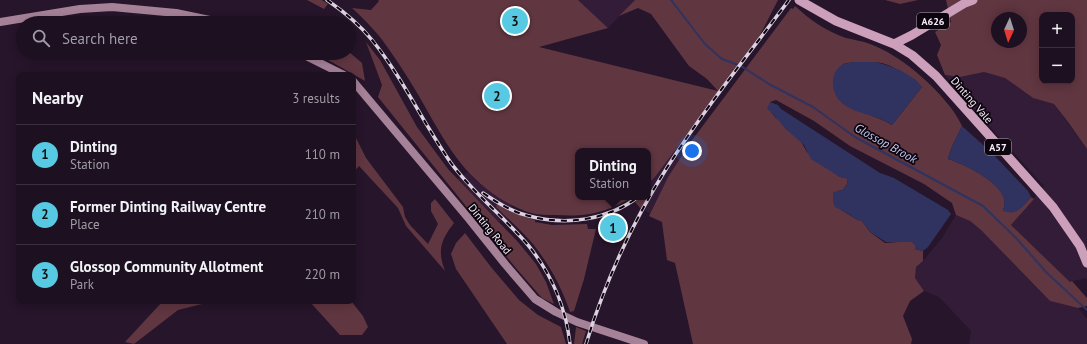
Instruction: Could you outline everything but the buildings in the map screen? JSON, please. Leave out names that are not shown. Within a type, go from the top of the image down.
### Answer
[{"type":"main road","name":"Dinting Vale","points":[[799,0],[836,21],[894,44],[912,55],[936,76],[1053,207],[1080,246],[1087,262]]},
{"type":"main road","name":"A626","points":[[894,44],[912,35],[965,3],[973,0]]},
{"type":"street","points":[[37,16],[80,9],[112,7],[176,13],[190,16]]},
{"type":"street","points":[[0,22],[16,19]]},
{"type":"street","points":[[314,60],[338,72]]},
{"type":"street","name":"Dinting Road","points":[[356,85],[469,219],[526,290],[542,304],[575,321],[601,331],[644,344]]},
{"type":"shaded area","points":[[307,0],[322,0],[328,4],[324,9]]},
{"type":"shaded area","points":[[378,0],[578,0],[608,28],[539,47],[718,91],[707,79],[689,66],[651,14],[638,8],[619,16],[635,0],[778,0],[757,41],[651,181],[651,148],[575,148],[575,200],[627,200],[596,213],[577,215],[546,215],[522,210],[492,193],[470,174],[452,152],[409,79],[384,42],[352,8],[371,10],[379,1]]},
{"type":"shaded area","points":[[578,0],[635,0],[608,28]]},
{"type":"shaded area","points":[[885,0],[918,0],[900,4]]},
{"type":"shaded area","points":[[946,0],[1087,0],[1087,149],[1054,104],[1033,98],[1005,78],[984,72],[960,77],[945,75],[937,55],[941,45],[935,32],[951,22]]},
{"type":"shaded area","points":[[795,6],[806,16],[832,32],[846,38],[867,43],[893,55],[904,62],[935,89],[952,110],[962,126],[952,146],[948,159],[971,169],[995,185],[1004,198],[1003,211],[1024,205],[1031,197],[1034,199],[1011,225],[1070,282],[1072,281],[1087,298],[1087,306],[1078,308],[1050,301],[981,230],[970,221],[956,215],[952,203],[924,184],[850,146],[814,121],[776,100],[770,102],[771,112],[786,129],[800,140],[807,152],[840,177],[848,178],[847,184],[843,190],[838,191],[841,210],[862,221],[870,232],[885,243],[912,241],[915,245],[915,249],[923,251],[923,261],[916,267],[915,278],[924,291],[910,301],[903,316],[912,339],[911,344],[693,344],[675,263],[667,260],[662,222],[649,216],[668,177],[690,143],[791,8],[793,9]],"holes":[[[854,62],[876,62],[889,65],[922,87],[892,125],[842,103],[843,64]]]},
{"type":"shaded area","points":[[366,42],[380,60],[417,127],[448,169],[518,242],[536,264],[546,282],[554,304],[542,298],[515,267],[378,97],[382,85]]},
{"type":"shaded area","points":[[356,58],[362,63],[365,81],[356,76],[356,72],[349,72],[328,60],[356,60]]},
{"type":"shaded area","points":[[984,72],[1005,78],[1033,98],[1054,104],[1087,149],[1087,280],[1085,278],[1070,282],[1011,225],[1044,186],[963,97],[945,75],[960,77]]},
{"type":"shaded area","points":[[684,137],[690,143],[668,177],[650,213],[641,209],[646,200],[651,200],[651,192],[653,188],[651,189],[651,181]]},
{"type":"shaded area","points":[[356,138],[366,158],[403,207],[405,217],[410,225],[428,244],[438,224],[431,211],[431,203],[435,199],[454,223],[443,240],[441,257],[445,271],[406,226],[398,208],[359,166],[356,170]]},
{"type":"shaded area","points":[[468,172],[475,180],[495,195],[513,205],[509,211],[497,205],[496,207],[507,218],[499,222],[457,179]]},
{"type":"shaded area","points":[[637,200],[646,200],[641,209],[635,202]]},
{"type":"shaded area","points":[[497,204],[509,211],[535,220],[535,222],[552,225],[587,224],[588,229],[596,229],[584,279],[574,311],[570,312],[554,276],[539,252],[524,234],[496,207]]},
{"type":"shaded area","points":[[956,215],[970,221],[981,230],[1050,301],[1078,308],[1087,319],[1087,344],[969,344],[971,331],[939,297],[924,291],[915,278],[916,267],[923,261],[942,238]]},
{"type":"shaded area","points":[[465,233],[519,300],[538,315],[561,327],[566,344],[507,344],[456,269],[451,254],[456,243]]},
{"type":"shaded area","points":[[160,304],[202,304],[178,310],[134,344],[125,342]]},
{"type":"shaded area","points":[[312,304],[353,304],[363,316],[368,327],[362,335],[340,335]]},
{"type":"shaded area","points":[[576,327],[586,331],[582,344],[574,344]]},
{"type":"water","points":[[854,62],[876,62],[900,70],[916,80],[922,87],[892,125],[886,121],[853,110],[841,102],[835,94],[833,88],[833,78],[835,73],[842,65]]},
{"type":"water","points":[[770,102],[778,105],[781,109],[880,173],[894,178],[948,210],[951,214],[928,247],[923,251],[915,249],[915,245],[912,242],[886,242],[870,232],[862,221],[857,220],[835,207],[833,202],[833,192],[843,190],[848,179],[840,177],[811,159],[804,145],[767,109]]},
{"type":"water","points":[[962,126],[992,153],[1028,191],[1031,197],[1019,210],[1012,212],[1003,211],[1004,199],[1001,192],[995,186],[980,174],[948,159],[952,146]]},
{"type":"waterway","name":"Glossop Brook","points":[[671,0],[705,44],[722,59],[741,66],[769,84],[813,107],[855,137],[983,206],[1017,239],[1046,272],[1087,310]]},
{"type":"railway","points":[[327,0],[348,16]]},
{"type":"railway","points":[[651,194],[682,144],[789,0]]},
{"type":"railway","points":[[356,23],[372,40],[383,55],[451,163],[469,185],[528,245],[544,267],[561,304],[570,344]]},
{"type":"railway","points":[[483,193],[511,210],[529,216],[557,220],[586,219],[600,216],[614,211],[634,200]]},
{"type":"railway","points":[[586,344],[611,275],[648,200]]},
{"type":"place","name":"Glossop Community Allotment","points":[[515,21]]},
{"type":"place","name":"Former Dinting Railway Centre","points":[[497,96]]},
{"type":"place","name":"Dinting","points":[[613,228]]}]
